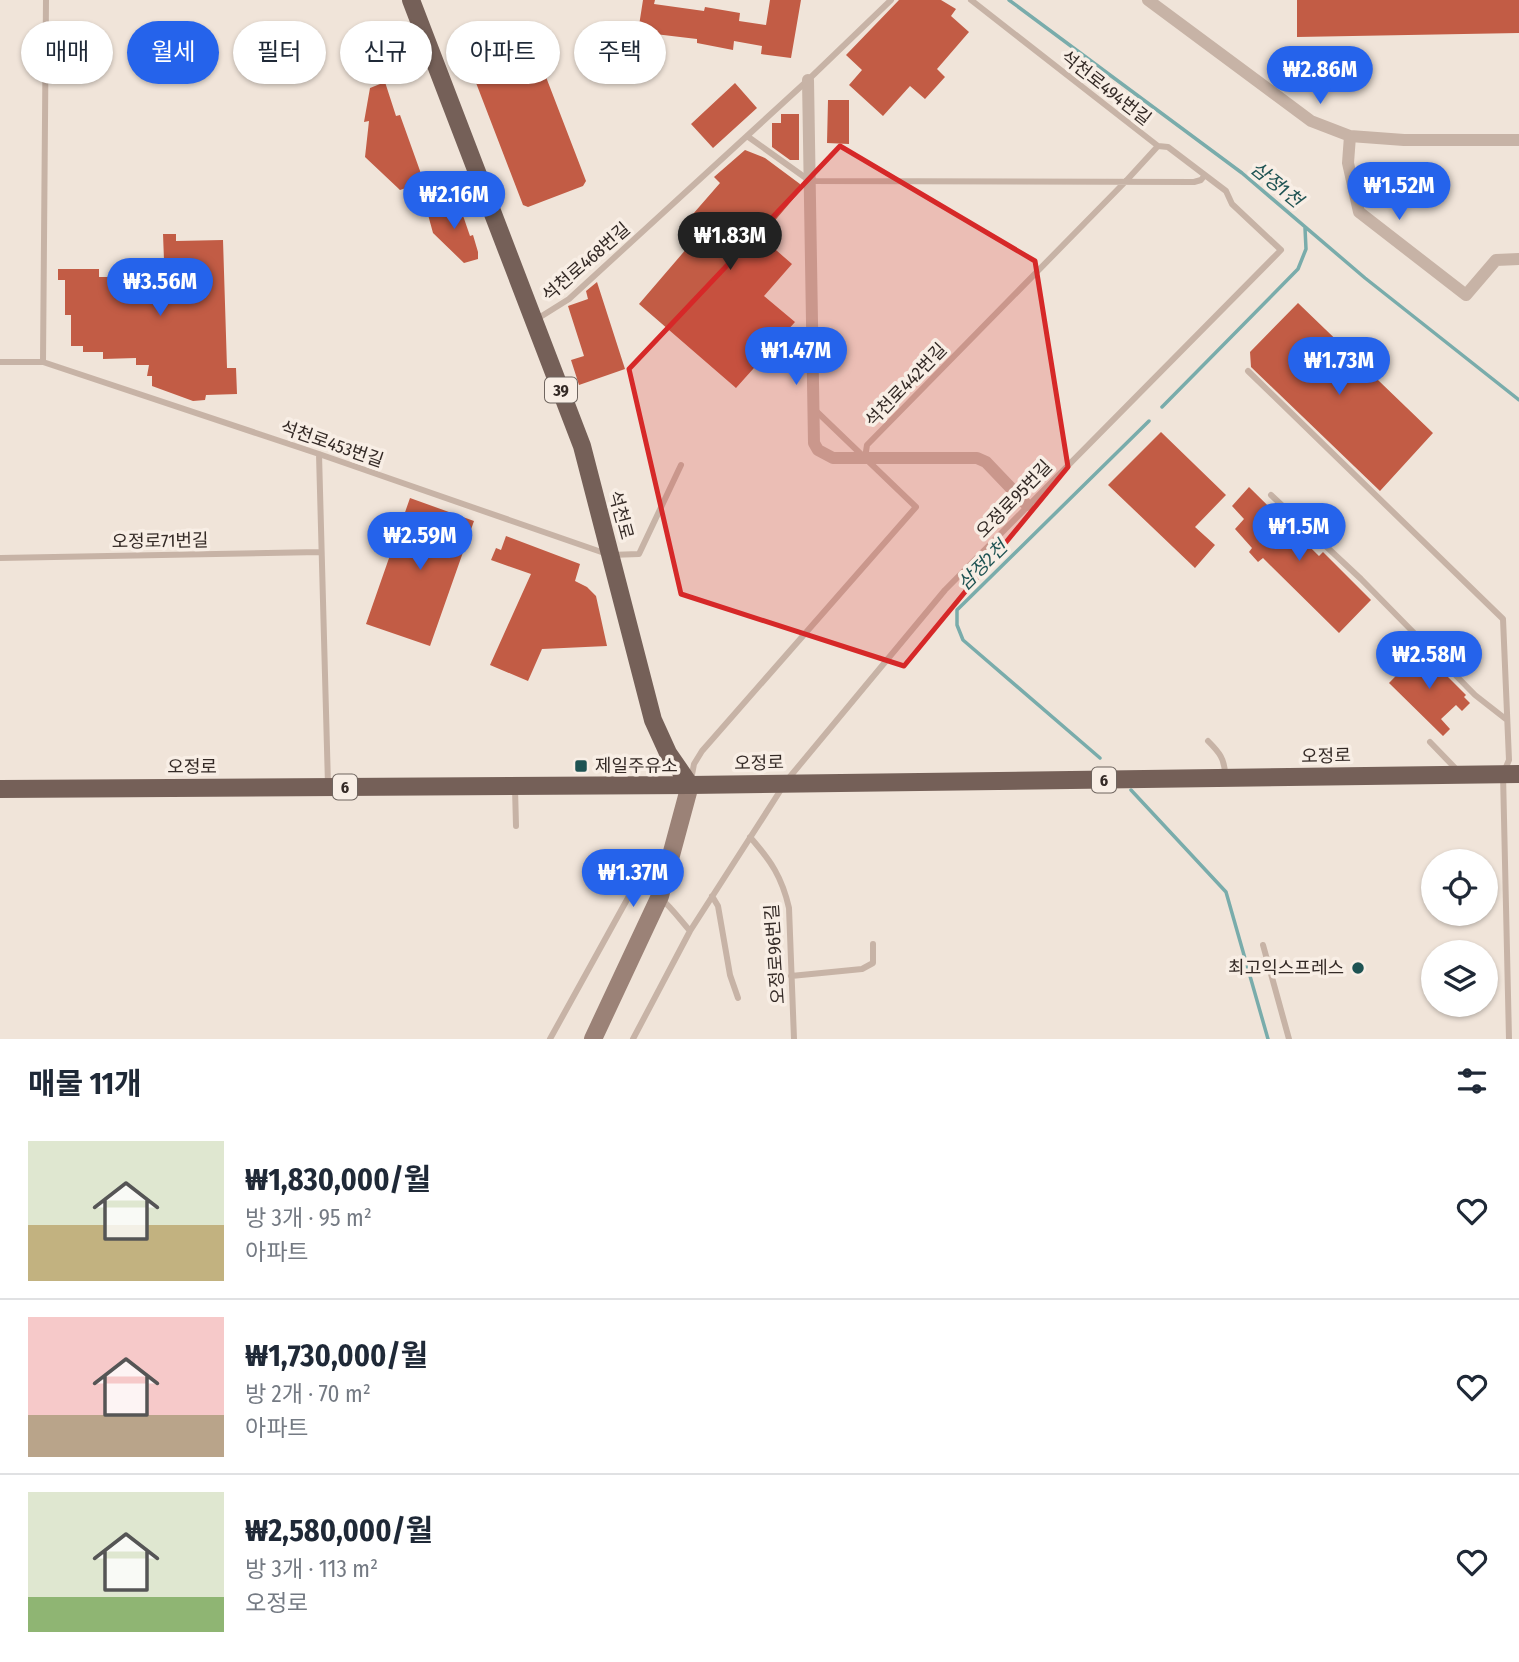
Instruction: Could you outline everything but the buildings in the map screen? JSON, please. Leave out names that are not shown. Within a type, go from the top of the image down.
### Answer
[{"type":"main road","name":"석천로","points":[[411,0],[582,446],[653,720],[668,753],[690,785]]},
{"type":"main road","name":"오정로","points":[[0,789],[690,785],[1511,774]]},
{"type":"street","points":[[1148,0],[1311,121],[1350,136],[1519,140]]},
{"type":"street","points":[[808,80],[814,443],[818,450],[833,458],[977,458],[986,462],[1027,505]]},
{"type":"street","points":[[1350,136],[1348,163],[1359,212],[1466,295],[1496,260],[1519,259]]},
{"type":"street","points":[[593,1039],[660,896],[690,785]]},
{"type":"lane","points":[[44,362],[46,0]]},
{"type":"lane","name":"석천로468번길","points":[[534,321],[569,299],[808,80],[891,0]]},
{"type":"lane","name":"석천로494번길","points":[[971,0],[1158,146],[1168,147],[1226,191],[1232,204],[1280,250]]},
{"type":"lane","points":[[747,136],[810,181],[1194,182],[1205,175]]},
{"type":"lane","name":"석천로442번길","points":[[864,458],[867,445],[1158,146]]},
{"type":"lane","name":"오정로95번길","points":[[784,784],[945,590],[1280,250]]},
{"type":"lane","name":"석천로453번길","points":[[0,362],[44,362],[319,453],[610,555]]},
{"type":"lane","points":[[1248,371],[1503,619],[1511,774],[1510,1039],[1519,1035]]},
{"type":"lane","points":[[690,785],[694,764],[702,751],[916,507],[813,408]]},
{"type":"lane","points":[[319,453],[328,787]]},
{"type":"lane","points":[[610,555],[639,554],[681,465]]},
{"type":"lane","points":[[1271,495],[1361,579],[1475,695],[1507,720]]},
{"type":"lane","name":"오정로71번길","points":[[0,558],[320,552]]},
{"type":"lane","points":[[1208,741],[1225,763],[1225,778]]},
{"type":"lane","points":[[1430,742],[1462,775]]},
{"type":"lane","points":[[633,1039],[690,931],[784,784]]},
{"type":"lane","points":[[515,786],[516,826]]},
{"type":"lane","name":"오정로96번길","points":[[750,837],[772,863],[784,887],[789,908],[794,1039]]},
{"type":"lane","points":[[550,1039],[634,887],[660,896],[690,931]]},
{"type":"lane","points":[[712,896],[718,906],[730,975],[738,998]]},
{"type":"lane","points":[[792,976],[862,969],[873,963],[873,944]]},
{"type":"lane","points":[[1264,945],[1289,1039]]},
{"type":"highlighted area","points":[[840,146],[1035,261],[1068,467],[904,666],[681,594],[629,369]]},
{"type":"waterway","name":"삼정1천","points":[[1009,0],[1242,173],[1365,278],[1519,400]]},
{"type":"waterway","name":"삼정2천","points":[[1162,407],[1298,269],[1306,249],[1305,228]]},
{"type":"waterway","name":"삼정2천","points":[[1100,758],[963,640],[957,625],[957,610],[1149,421]]},
{"type":"waterway","name":"삼정2천","points":[[1131,790],[1226,892],[1268,1039]]},
{"type":"place","name":"제일주유소","points":[[581,766]]},
{"type":"place","name":"최고익스프레스","points":[[1358,968]]}]
